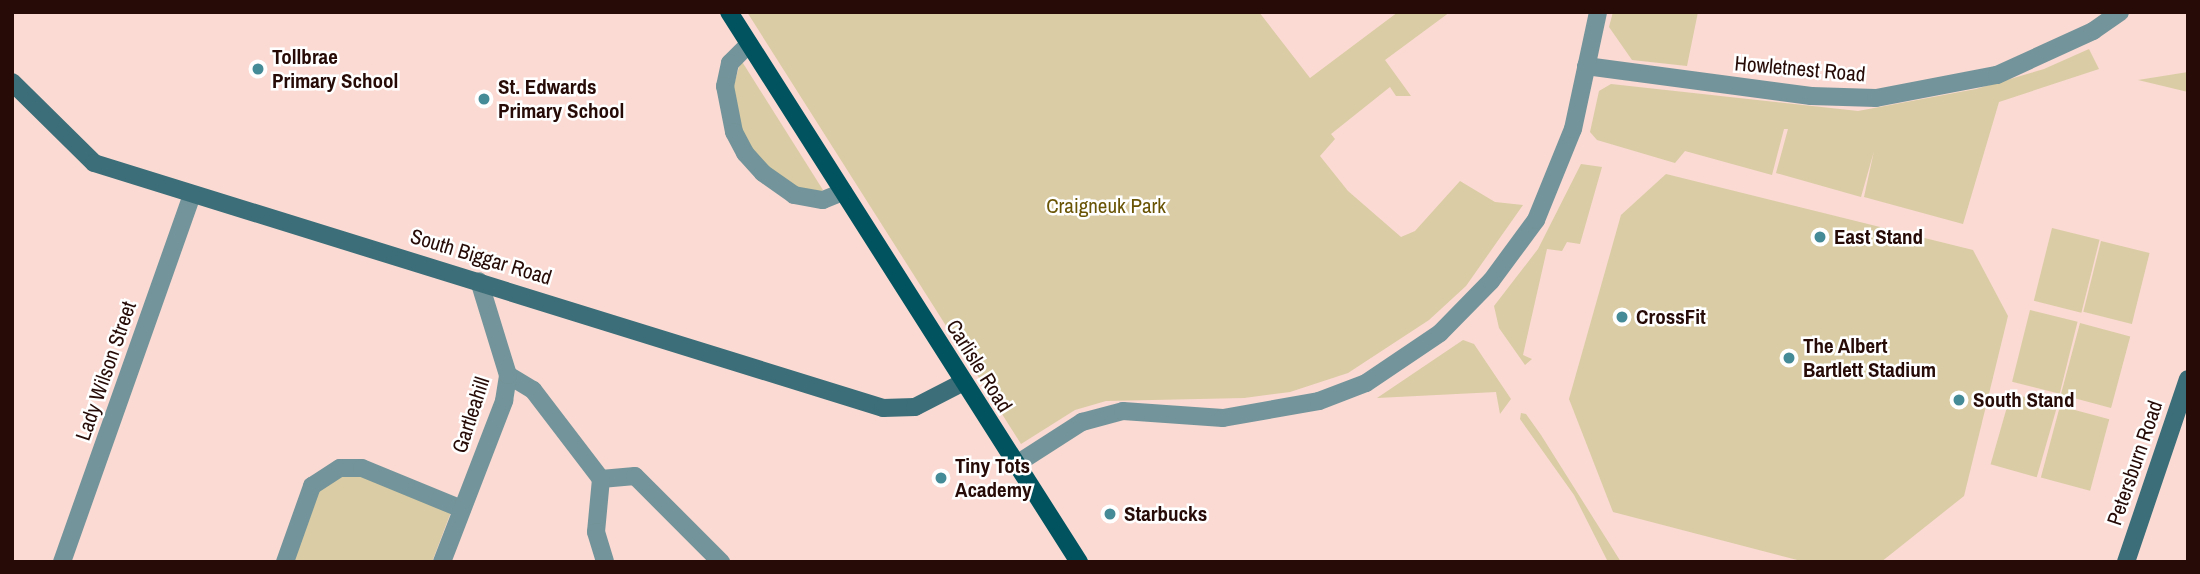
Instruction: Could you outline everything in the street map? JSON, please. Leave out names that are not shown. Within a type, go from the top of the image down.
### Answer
[{"type":"main road","name":"Carlisle Road","points":[[729,12],[962,383],[1079,562]]},
{"type":"street","points":[[1015,465],[1082,422],[1113,414],[1223,418],[1273,413],[1366,383],[1408,356],[1465,310],[1536,220],[1573,129],[1598,12]]},
{"type":"street","name":"Howletnest Road","points":[[1586,66],[1811,96],[1876,98],[1997,75],[2093,32],[2120,12]]},
{"type":"street","points":[[749,44],[730,63],[725,86],[734,132],[745,153],[763,173],[794,195],[823,200],[843,192]]},
{"type":"street","name":"South Biggar Road","points":[[12,82],[94,163],[192,195],[479,281],[883,408],[915,407],[962,383]]},
{"type":"street","name":"Lady Wilson Street","points":[[62,562],[192,195]]},
{"type":"street","name":"Gartleahill","points":[[442,562],[504,401],[508,375],[479,281]]},
{"type":"street","points":[[508,375],[533,390],[601,479],[596,532],[605,562]]},
{"type":"street","name":"Petersburn Road","points":[[2126,562],[2188,379]]},
{"type":"street","points":[[285,562],[313,486],[340,468],[362,468],[462,509]]},
{"type":"street","points":[[601,479],[635,476],[721,562]]},
{"type":"green space","name":"Craigneuk Park","points":[[747,12],[1259,12],[1310,78],[1398,12],[1450,12],[1385,60],[1411,96],[1396,96],[1390,87],[1331,134],[1335,139],[1320,156],[1348,191],[1401,237],[1415,231],[1460,181],[1495,202],[1523,205],[1466,286],[1429,320],[1348,373],[1290,392],[1244,398],[1106,401],[1075,410],[1021,444]]},
{"type":"green space","points":[[1613,12],[1698,12],[1687,66],[1632,60],[1609,27]]},
{"type":"green space","points":[[2089,49],[2099,69],[1999,102],[1963,224],[1864,197],[1874,151],[1861,197],[1776,173],[1788,129],[1784,129],[1772,175],[1685,151],[1675,163],[1597,140],[1590,132],[1599,91],[1611,84],[1858,111],[1976,89],[2044,69]]},
{"type":"green space","points":[[741,60],[823,190],[820,192],[796,187],[763,164],[744,137],[733,88]]},
{"type":"green space","points":[[2188,72],[2188,92],[2138,80]]},
{"type":"green space","points":[[1581,164],[1602,167],[1580,244],[1567,242],[1562,251],[1547,249],[1523,355],[1532,359],[1525,365],[1499,328],[1494,306],[1538,249]]},
{"type":"green space","name":"The Albert Bartlett Stadium","points":[[1666,174],[1973,250],[2008,316],[1964,496],[1881,562],[1805,562],[1613,512],[1569,399],[1621,215]]},
{"type":"green space","points":[[2052,228],[2100,240],[2081,313],[2034,301]]},
{"type":"green space","points":[[2101,241],[2150,253],[2132,324],[2083,312]]},
{"type":"green space","points":[[2030,310],[2078,322],[2060,394],[2012,382]]},
{"type":"green space","points":[[2080,323],[2130,336],[2111,408],[2061,394]]},
{"type":"green space","points":[[1463,340],[1474,344],[1511,399],[1500,414],[1496,392],[1377,398]]},
{"type":"green space","points":[[2011,393],[2057,406],[2037,477],[1991,464]]},
{"type":"green space","points":[[2060,406],[2109,419],[2090,491],[2041,477]]},
{"type":"green space","points":[[1521,413],[1526,414],[1541,435],[1621,562],[1608,562],[1574,495],[1520,419]]},
{"type":"green space","points":[[362,472],[451,512],[432,562],[288,562],[315,489],[330,477]]},
{"type":"place","name":"Tollbrae Primary School","points":[[258,69]]},
{"type":"place","name":"St. Edwards Primary School","points":[[484,99]]},
{"type":"place","name":"East Stand","points":[[1820,237]]},
{"type":"place","name":"CrossFit","points":[[1622,317]]},
{"type":"place","name":"The Albert Bartlett Stadium","points":[[1789,358]]},
{"type":"place","name":"South Stand","points":[[1959,400]]},
{"type":"place","name":"Tiny Tots Academy","points":[[941,478]]},
{"type":"place","name":"Starbucks","points":[[1110,514]]}]
